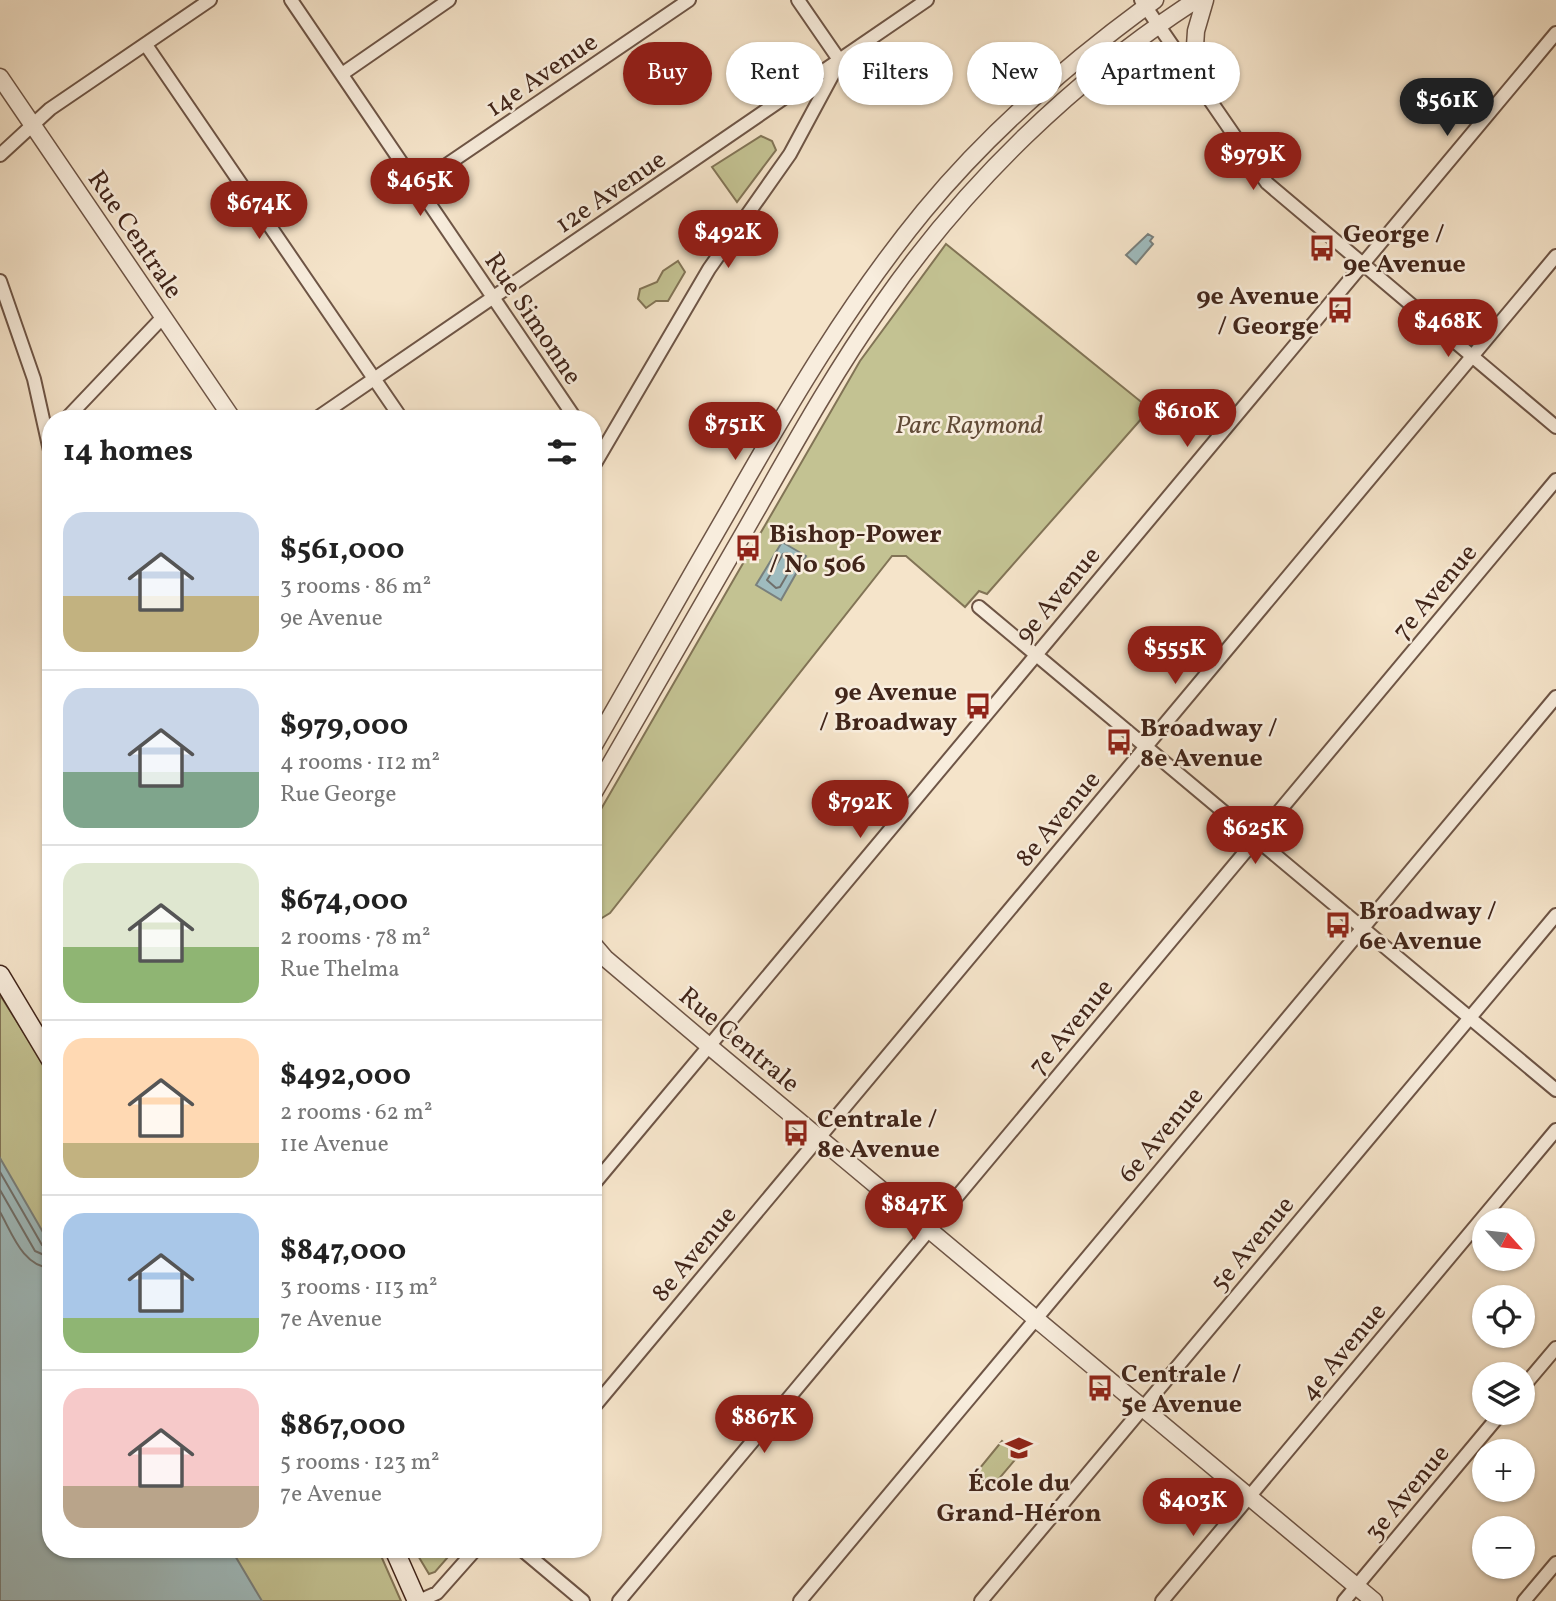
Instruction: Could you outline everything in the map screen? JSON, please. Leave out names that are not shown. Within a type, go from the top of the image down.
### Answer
[{"type":"main road","points":[[0,975],[42,1045]]},
{"type":"main road","points":[[398,1558],[418,1601]]},
{"type":"street","points":[[0,155],[50,109],[211,0]]},
{"type":"street","name":"Rue Simonne","points":[[291,0],[570,410]]},
{"type":"street","points":[[342,74],[449,0]]},
{"type":"street","name":"14e Avenue","points":[[417,185],[689,0]]},
{"type":"street","points":[[798,0],[838,57]]},
{"type":"street","name":"12e Avenue","points":[[868,42],[927,0]]},
{"type":"street","points":[[1137,42],[1196,0]]},
{"type":"street","points":[[1195,42],[1205,0]]},
{"type":"street","points":[[602,731],[799,389],[892,250],[933,200],[993,137],[1059,76],[1147,2],[1170,42]]},
{"type":"street","name":"9e Avenue","points":[[602,1174],[1556,33]]},
{"type":"street","points":[[146,45],[395,410]]},
{"type":"street","name":"12e Avenue","points":[[329,410],[838,63]]},
{"type":"street","points":[[602,441],[709,269],[790,155],[838,67]]},
{"type":"street","name":"Rue Centrale","points":[[0,77],[227,410]]},
{"type":"street","points":[[602,778],[830,383],[883,302],[945,222],[995,166],[1076,93]]},
{"type":"street","points":[[1213,105],[1267,183],[1556,427]]},
{"type":"street","name":"8e Avenue","points":[[602,1397],[1556,256]]},
{"type":"street","points":[[0,281],[22,341],[42,410]]},
{"type":"street","points":[[75,410],[163,317]]},
{"type":"street","name":"7e Avenue","points":[[619,1601],[1556,480]]},
{"type":"street","points":[[979,607],[1556,1090]]},
{"type":"street","name":"6e Avenue","points":[[800,1601],[1556,696]]},
{"type":"street","name":"5e Avenue","points":[[981,1601],[1556,915]]},
{"type":"street","name":"Rue Centrale","points":[[602,954],[1374,1601]]},
{"type":"street","name":"4e Avenue","points":[[1162,1601],[1556,1130]]},
{"type":"street","points":[[1535,1373],[1556,1348]]},
{"type":"street","name":"3e Avenue","points":[[1344,1601],[1491,1425]]},
{"type":"street","points":[[418,1601],[437,1593],[468,1558]]},
{"type":"street","points":[[531,1558],[583,1601]]},
{"type":"street","points":[[1524,1601],[1556,1563]]},
{"type":"green space","points":[[761,136],[772,141],[776,150],[737,202],[712,167]]},
{"type":"green space","name":"Parc Raymond","points":[[946,244],[1150,409],[987,594],[979,591],[965,607],[906,556],[892,556],[610,913],[602,918],[602,807],[860,361]]},
{"type":"green space","points":[[678,261],[685,272],[668,301],[656,301],[646,308],[638,299],[640,289],[657,282],[663,271]]},
{"type":"green space","points":[[0,995],[42,1061],[42,1558],[382,1558],[401,1601],[0,1601]]},
{"type":"green space","points":[[1002,1441],[1019,1455],[992,1487],[975,1474]]},
{"type":"green space","points":[[419,1558],[447,1558],[435,1572],[429,1574]]},
{"type":"water","points":[[1148,234],[1153,237],[1150,241],[1153,244],[1136,264],[1126,255]]},
{"type":"water","points":[[782,542],[806,556],[781,600],[756,585]]},
{"type":"water","points":[[0,1158],[42,1230],[42,1558],[236,1558],[262,1601],[0,1601]]},
{"type":"place","name":"George / 9e Avenue","points":[[1322,248]]},
{"type":"place","name":"9e Avenue / George","points":[[1340,310]]},
{"type":"place","name":"Bishop-Power / No 506","points":[[748,548]]},
{"type":"place","name":"9e Avenue / Broadway","points":[[978,706]]},
{"type":"place","name":"Broadway / 8e Avenue","points":[[1119,742]]},
{"type":"place","name":"Broadway / 6e Avenue","points":[[1338,925]]},
{"type":"place","name":"Centrale / 8e Avenue","points":[[796,1133]]},
{"type":"place","name":"Centrale / 5e Avenue","points":[[1100,1388]]},
{"type":"place","name":"École du Grand-Héron","points":[[1019,1448]]}]
